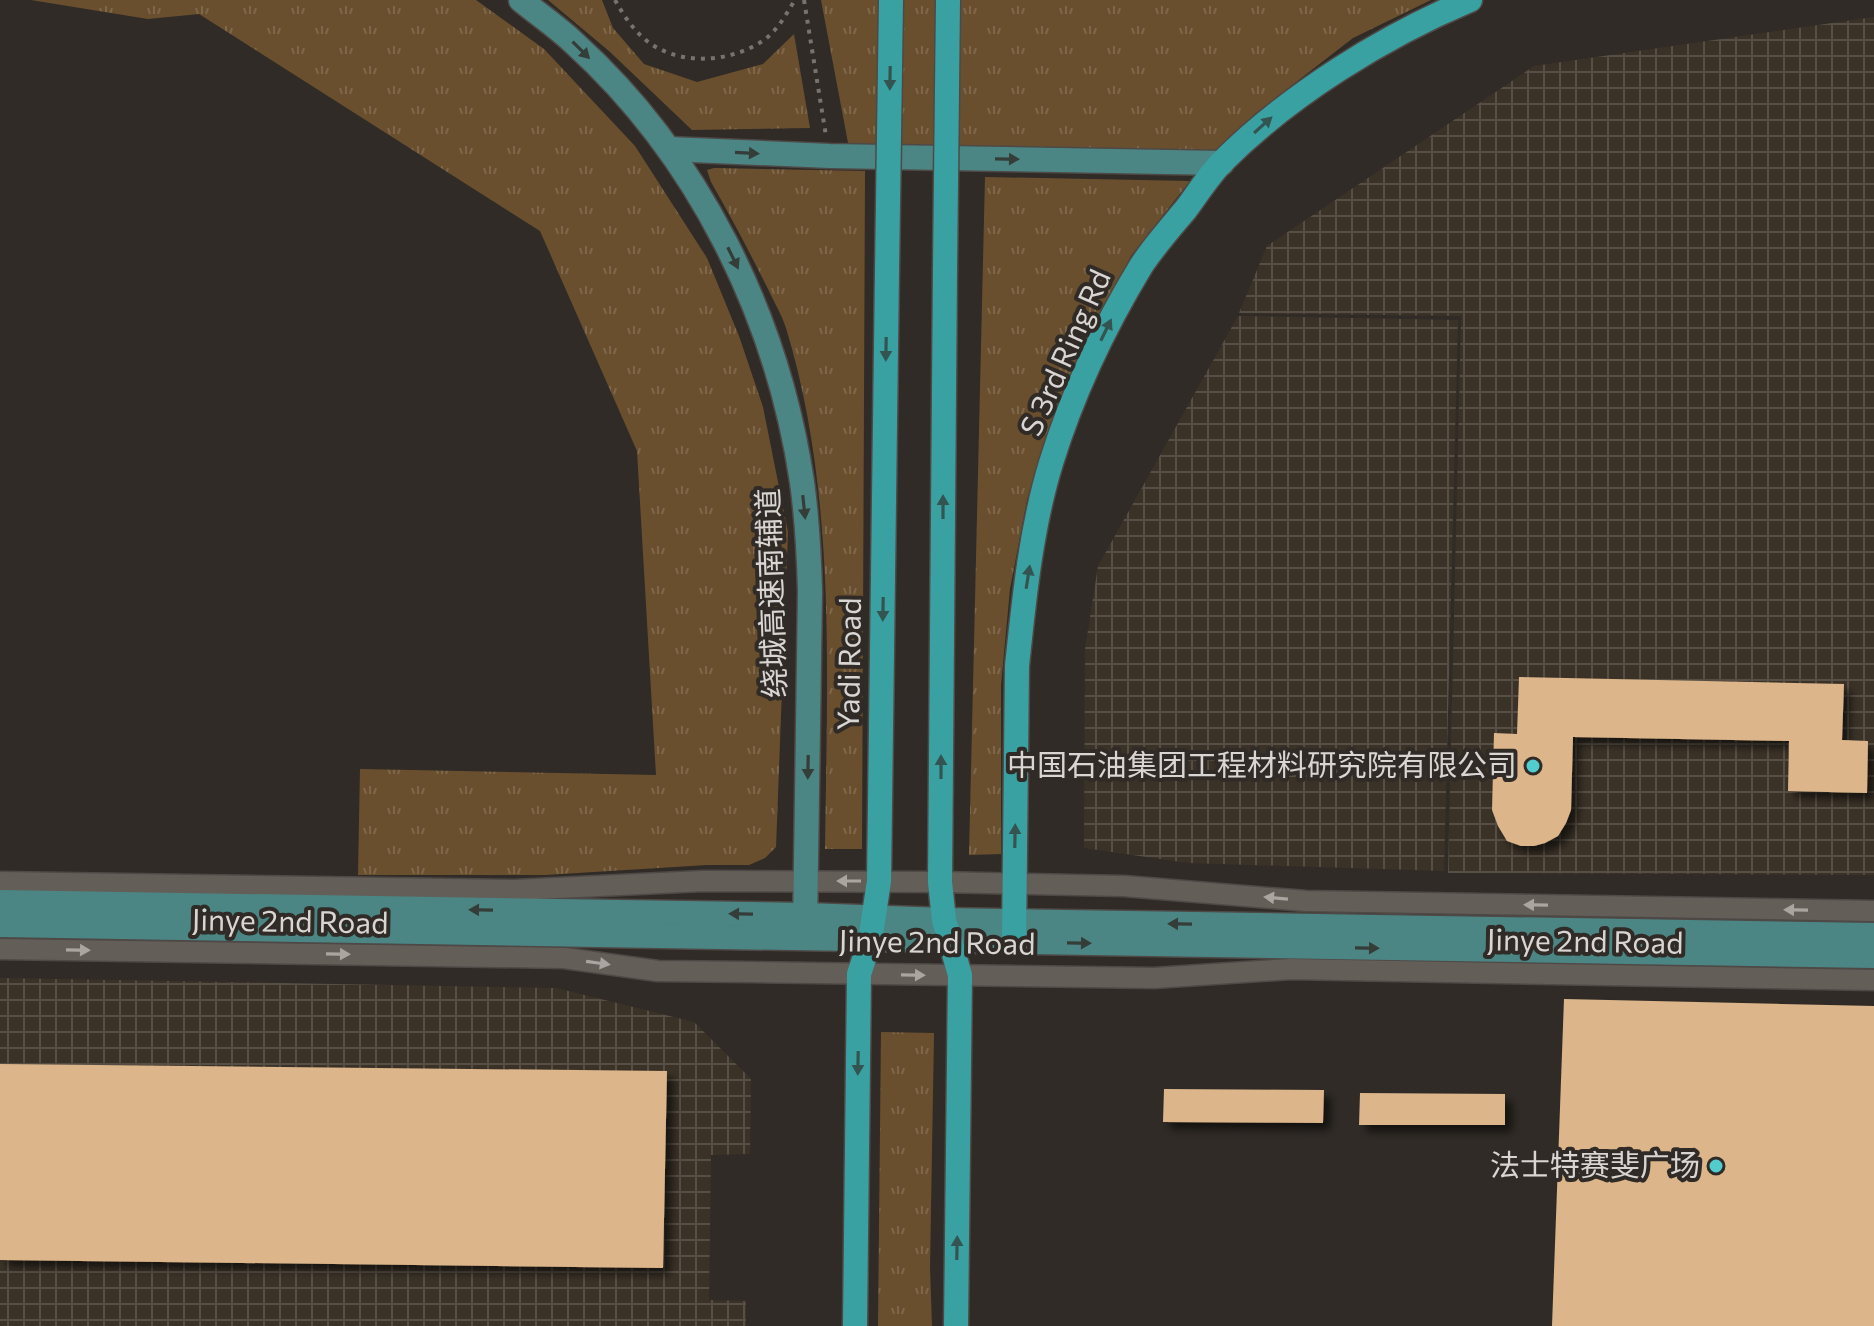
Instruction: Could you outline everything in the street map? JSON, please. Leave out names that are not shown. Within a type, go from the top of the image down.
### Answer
[{"type":"highway","name":"Yadi Road","points":[[855,1326],[859,974],[872,930],[879,881],[891,0]]},
{"type":"highway","points":[[948,0],[940,882],[947,931],[960,975],[956,1326]]},
{"type":"highway","name":"S 3rd Ring Rd","points":[[1014,932],[1017,666],[1031,563],[1051,463],[1084,376],[1114,314],[1143,263],[1222,163],[1273,116],[1397,35],[1470,0]]},
{"type":"main road","name":"绕城高速南辅道","points":[[521,0],[573,41],[628,98],[669,149],[713,217],[765,330],[791,426],[808,537],[810,591],[805,927]]},
{"type":"main road","points":[[669,149],[830,156],[1222,163]]},
{"type":"main road","name":"Jinye 2nd Road","points":[[0,902],[872,930],[1874,935]]},
{"type":"main road","name":"Jinye 2nd Road","points":[[0,925],[805,927]]},
{"type":"main road","name":"Jinye 2nd Road","points":[[1014,932],[1874,956]]},
{"type":"street","name":"Jinye 2nd Road","points":[[0,882],[515,890],[703,881],[879,881],[1124,886],[1306,901],[1874,911]]},
{"type":"street","name":"Jinye 2nd Road","points":[[0,949],[564,958],[658,971],[1154,978],[1291,969],[1874,980]]},
{"type":"path","points":[[615,0],[630,23],[652,44],[668,52],[706,59],[727,57],[764,40],[776,29],[795,0]]},
{"type":"path","points":[[804,0],[830,156]]},
{"type":"shaded area","points":[[1874,17],[1874,875],[1448,873],[1461,316],[1239,313],[1267,246],[1534,66]]},
{"type":"shaded area","points":[[1238,316],[1458,320],[1444,871],[1188,863],[1084,848],[1085,649],[1098,566]]},
{"type":"shaded area","points":[[0,978],[556,988],[694,1022],[751,1079],[750,1154],[711,1155],[709,1300],[746,1301],[746,1326],[0,1326]]},
{"type":"green space","points":[[31,0],[476,0],[544,49],[635,146],[707,258],[739,336],[763,407],[788,532],[776,847],[765,858],[749,865],[545,875],[358,875],[360,769],[656,775],[637,451],[540,231],[199,14],[148,19]]},
{"type":"green space","points":[[548,0],[602,0],[613,28],[644,64],[697,82],[763,64],[794,34],[810,128],[692,130],[609,51]]},
{"type":"green space","points":[[821,0],[1431,0],[1353,38],[1256,113],[1217,152],[849,148]]},
{"type":"green space","points":[[707,170],[865,171],[862,849],[825,849],[825,586],[814,456],[802,391],[784,323],[711,182]]},
{"type":"green space","points":[[985,177],[1190,181],[1131,256],[1084,346],[1051,422],[1027,500],[1010,589],[1001,685],[1001,854],[969,855]]},
{"type":"green space","points":[[881,1032],[934,1033],[930,1267],[932,1326],[878,1326]]},
{"type":"building","name":"中国石油集团工程材料研究院有限公司","points":[[1519,677],[1844,684],[1842,740],[1868,741],[1867,793],[1788,791],[1789,741],[1573,737],[1571,810],[1566,823],[1558,836],[1545,843],[1521,846],[1507,841],[1492,810],[1494,733],[1517,734]]},
{"type":"building","name":"法士特赛斐广场","points":[[1564,999],[1874,1006],[1874,1326],[1552,1326]]},
{"type":"building","points":[[0,1064],[667,1071],[663,1268],[0,1260]]},
{"type":"building","points":[[1164,1089],[1324,1090],[1323,1123],[1163,1122]]},
{"type":"building","points":[[1360,1093],[1505,1094],[1505,1125],[1359,1125]]},
{"type":"place","name":"中国石油集团工程材料研究院有限公司","points":[[1533,766]]},
{"type":"place","name":"法士特赛斐广场","points":[[1716,1166]]}]
